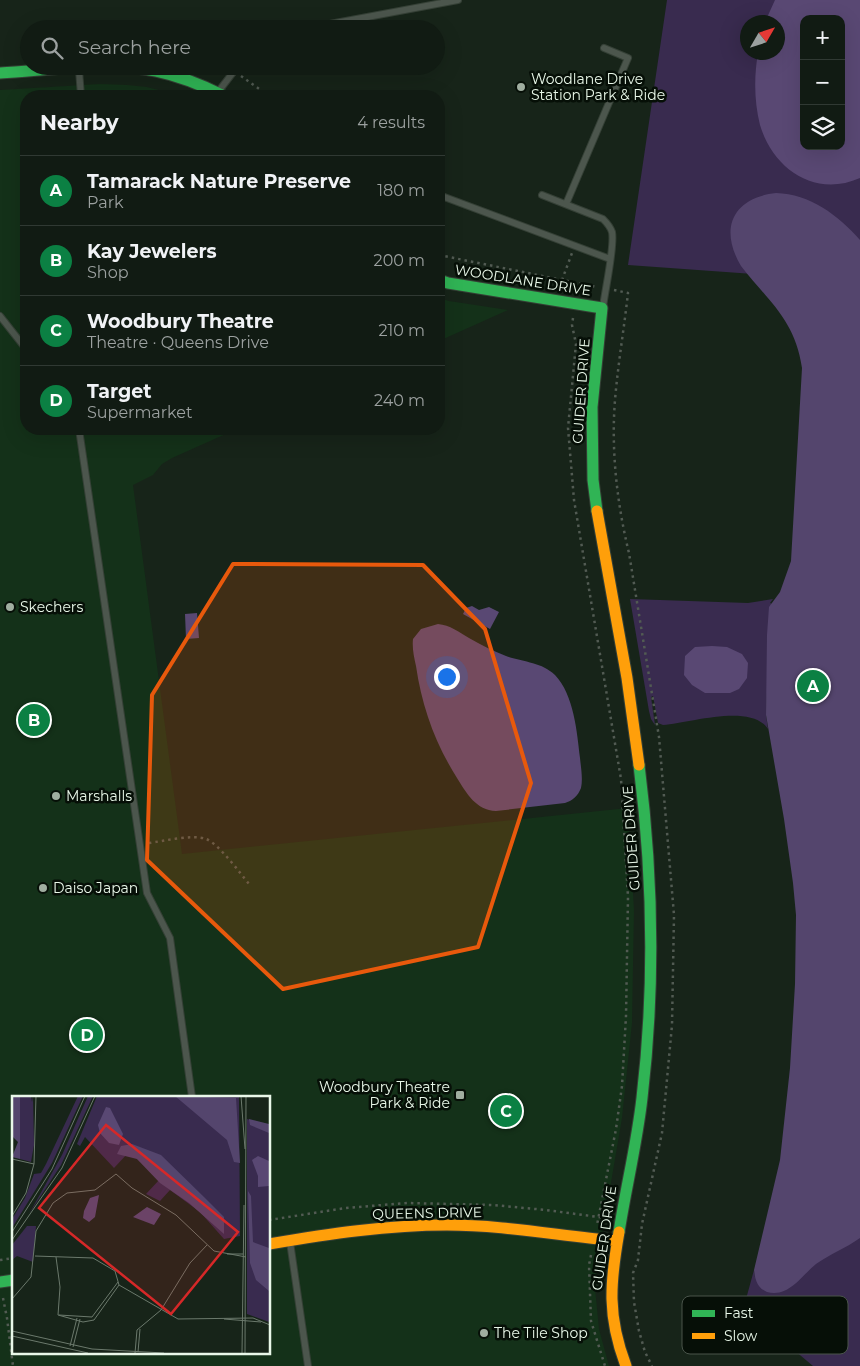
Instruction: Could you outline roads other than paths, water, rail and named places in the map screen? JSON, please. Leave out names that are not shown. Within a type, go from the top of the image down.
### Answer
[{"type":"street","points":[[0,74],[20,72]]},
{"type":"street","points":[[170,75],[213,90]]},
{"type":"street","name":"WOODLANE DRIVE","points":[[445,282],[602,308]]},
{"type":"street","name":"GUIDER DRIVE","points":[[602,308],[592,407],[593,480],[637,740],[647,828],[650,891],[648,1023],[641,1100],[613,1268],[612,1303],[615,1328],[626,1366]]},
{"type":"street","name":"QUEENS DRIVE","points":[[270,1244],[358,1231],[432,1225],[492,1227],[617,1241]]},
{"type":"lane","points":[[351,20],[458,0]]},
{"type":"lane","points":[[566,204],[628,58],[604,48]]},
{"type":"lane","points":[[80,75],[81,90]]},
{"type":"lane","points":[[223,90],[232,75]]},
{"type":"lane","points":[[542,195],[603,219],[609,225],[612,234],[610,259],[602,308]]},
{"type":"lane","points":[[445,196],[610,259]]},
{"type":"lane","points":[[0,316],[20,341]]},
{"type":"lane","points":[[80,435],[147,893],[170,938],[192,1096]]},
{"type":"lane","points":[[290,1240],[308,1366]]},
{"type":"place","name":"Woodlane Drive Station Park & Ride","points":[[521,87]]},
{"type":"place","name":"Skechers","points":[[10,607]]},
{"type":"place","name":"Tamarack Nature Preserve","points":[[813,686]]},
{"type":"place","name":"Kay Jewelers","points":[[34,720]]},
{"type":"place","name":"Marshalls","points":[[56,796]]},
{"type":"place","name":"Daiso Japan","points":[[43,888]]},
{"type":"place","name":"Target","points":[[87,1035]]},
{"type":"place","name":"Woodbury Theatre Park & Ride","points":[[460,1095]]},
{"type":"place","name":"Woodbury Theatre","points":[[506,1111]]},
{"type":"place","name":"The Tile Shop","points":[[484,1333]]}]
